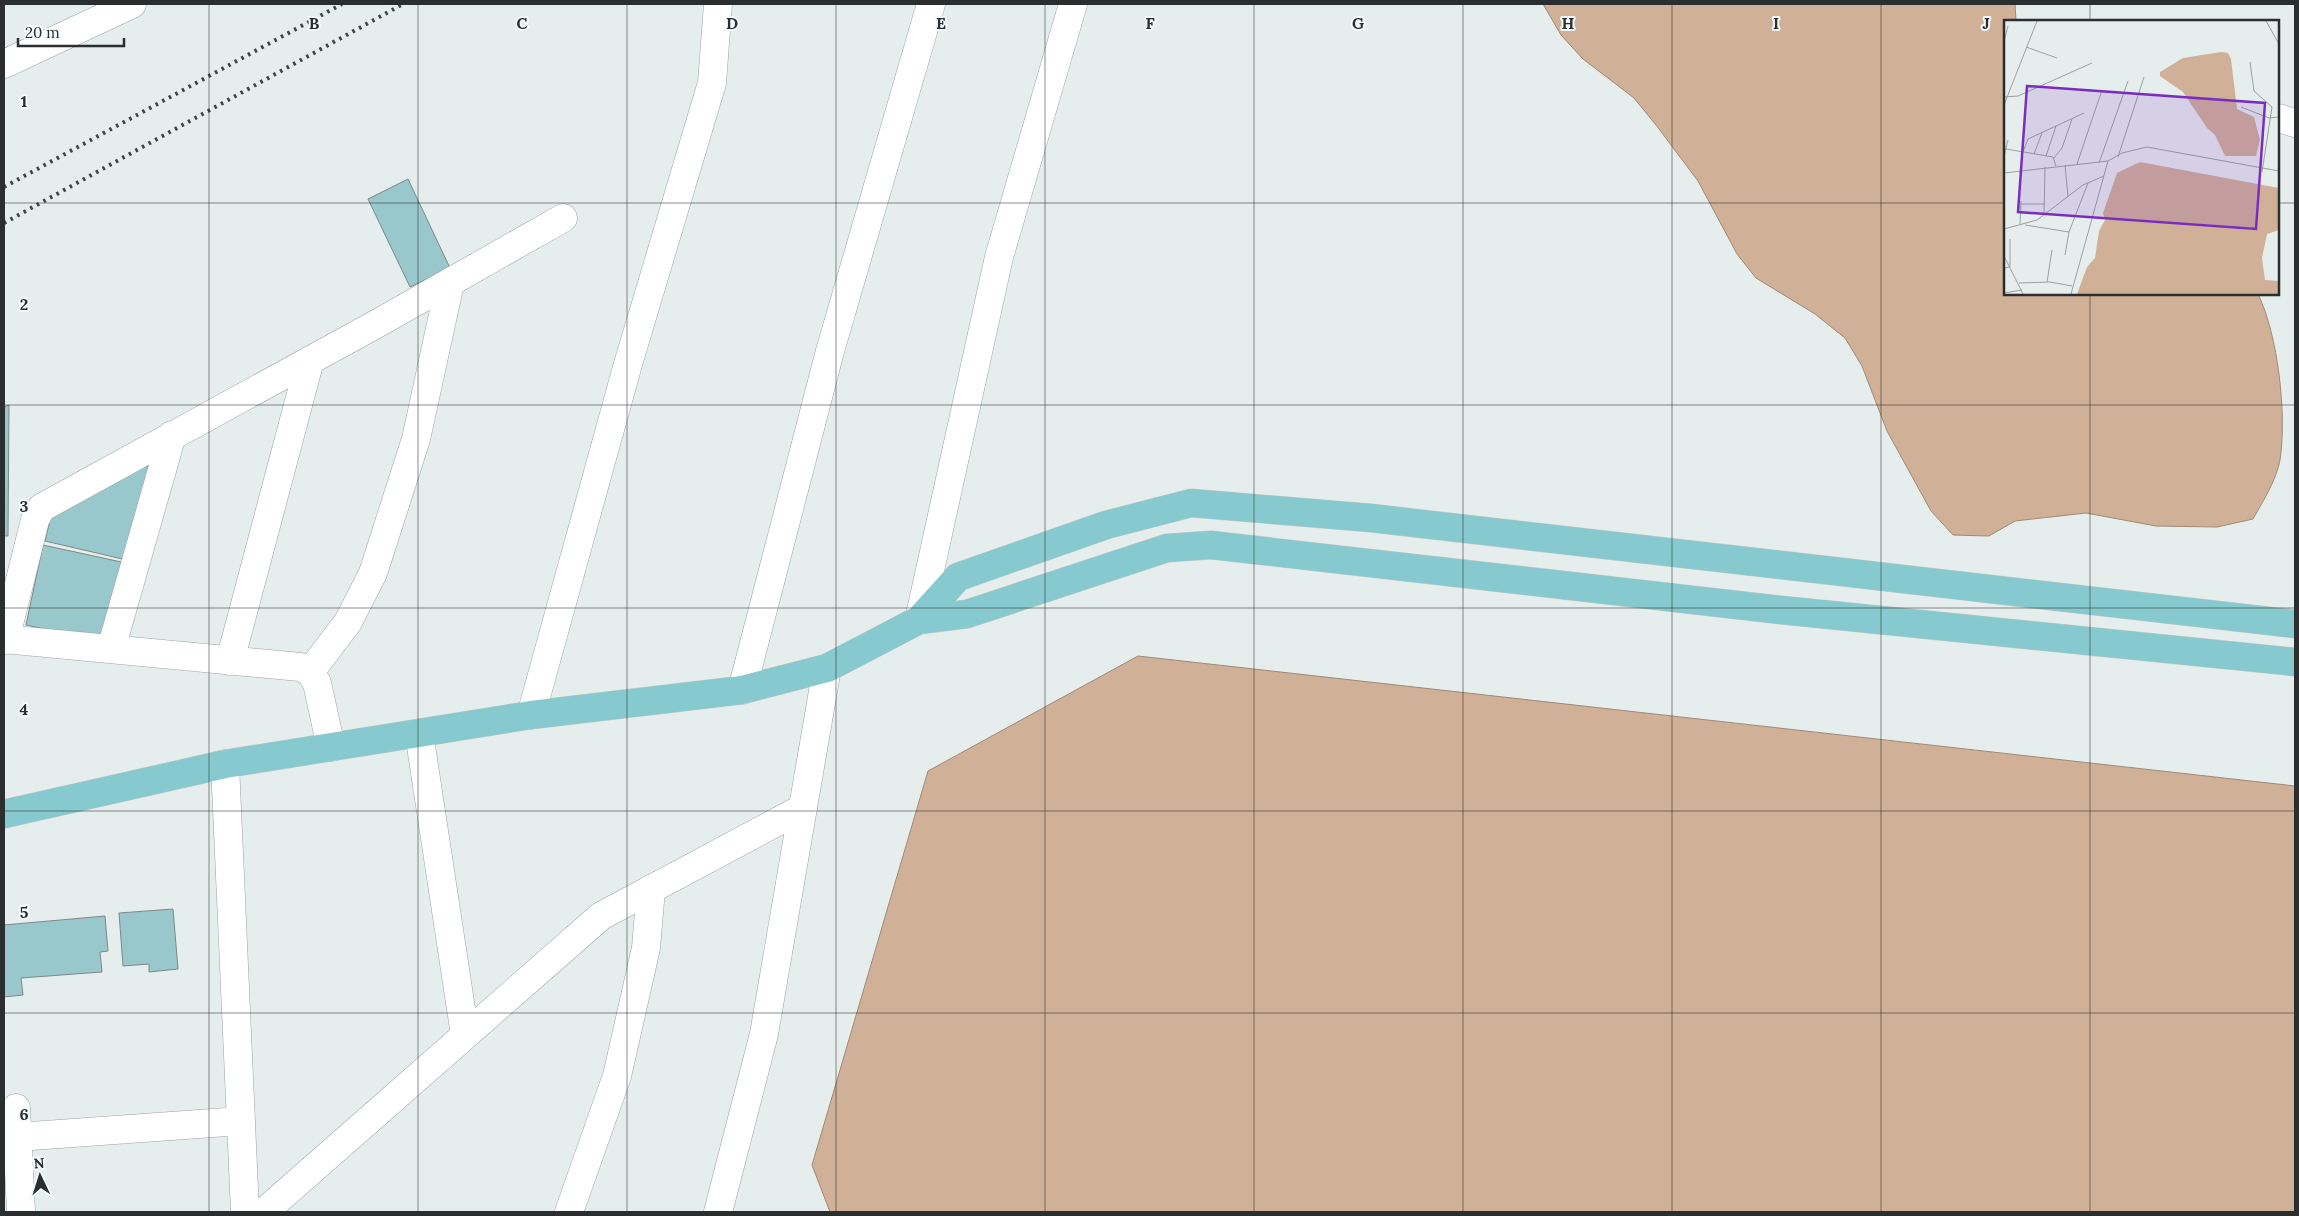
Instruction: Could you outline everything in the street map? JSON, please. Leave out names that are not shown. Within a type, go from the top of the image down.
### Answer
[{"type":"main road","points":[[4,814],[226,764],[531,715],[742,690],[828,668],[919,620],[958,577],[1106,525],[1191,503],[1371,518],[2295,624]]},
{"type":"main road","points":[[919,620],[967,614],[1166,548],[1211,545],[1781,610],[2295,662]]},
{"type":"street","points":[[4,64],[132,4]]},
{"type":"street","points":[[531,715],[628,364],[712,83],[718,4]]},
{"type":"street","points":[[742,690],[830,351],[931,4]]},
{"type":"street","points":[[919,620],[999,257],[1073,4]]},
{"type":"street","points":[[2279,118],[2295,123]]},
{"type":"street","points":[[331,747],[317,683],[310,672],[300,667],[4,639],[35,520],[42,508],[563,218]]},
{"type":"street","points":[[310,672],[348,622],[373,573],[416,439],[450,282]]},
{"type":"street","points":[[230,661],[310,360]]},
{"type":"street","points":[[111,649],[172,435]]},
{"type":"street","points":[[718,1212],[764,1034],[828,668]]},
{"type":"street","points":[[419,733],[465,1035]]},
{"type":"street","points":[[226,764],[245,1212]]},
{"type":"street","points":[[264,1212],[601,916],[803,808]]},
{"type":"street","points":[[569,1212],[617,1076],[646,948],[651,889]]},
{"type":"street","points":[[16,1108],[20,1212]]},
{"type":"street","points":[[17,1136],[241,1122]]},
{"type":"shaded area","points":[[1543,4],[2015,4],[2016,20],[2004,20],[2004,295],[2258,295],[2265,311],[2276,352],[2281,398],[2282,441],[2276,476],[2253,519],[2217,527],[2156,526],[2086,513],[2015,521],[1989,536],[1953,535],[1931,511],[1887,431],[1862,366],[1845,338],[1815,314],[1756,278],[1737,254],[1698,181],[1656,125],[1634,98],[1583,59],[1561,35]]},
{"type":"shaded area","points":[[1138,656],[2295,786],[2295,1212],[830,1212],[812,1165],[928,771]]},
{"type":"building","points":[[408,179],[450,268],[410,287],[368,199]]},
{"type":"building","points":[[9,405],[8,536],[4,536],[4,407]]},
{"type":"building","points":[[153,464],[131,561],[45,541],[54,503]]},
{"type":"building","points":[[43,545],[126,563],[109,643],[26,625]]},
{"type":"building","points":[[173,909],[178,969],[149,972],[149,964],[123,966],[119,913]]},
{"type":"building","points":[[105,916],[108,951],[100,952],[102,972],[21,978],[23,995],[4,997],[4,925]]},
{"type":"railway","points":[[4,187],[342,4]]},
{"type":"railway","points":[[4,223],[403,4]]}]
